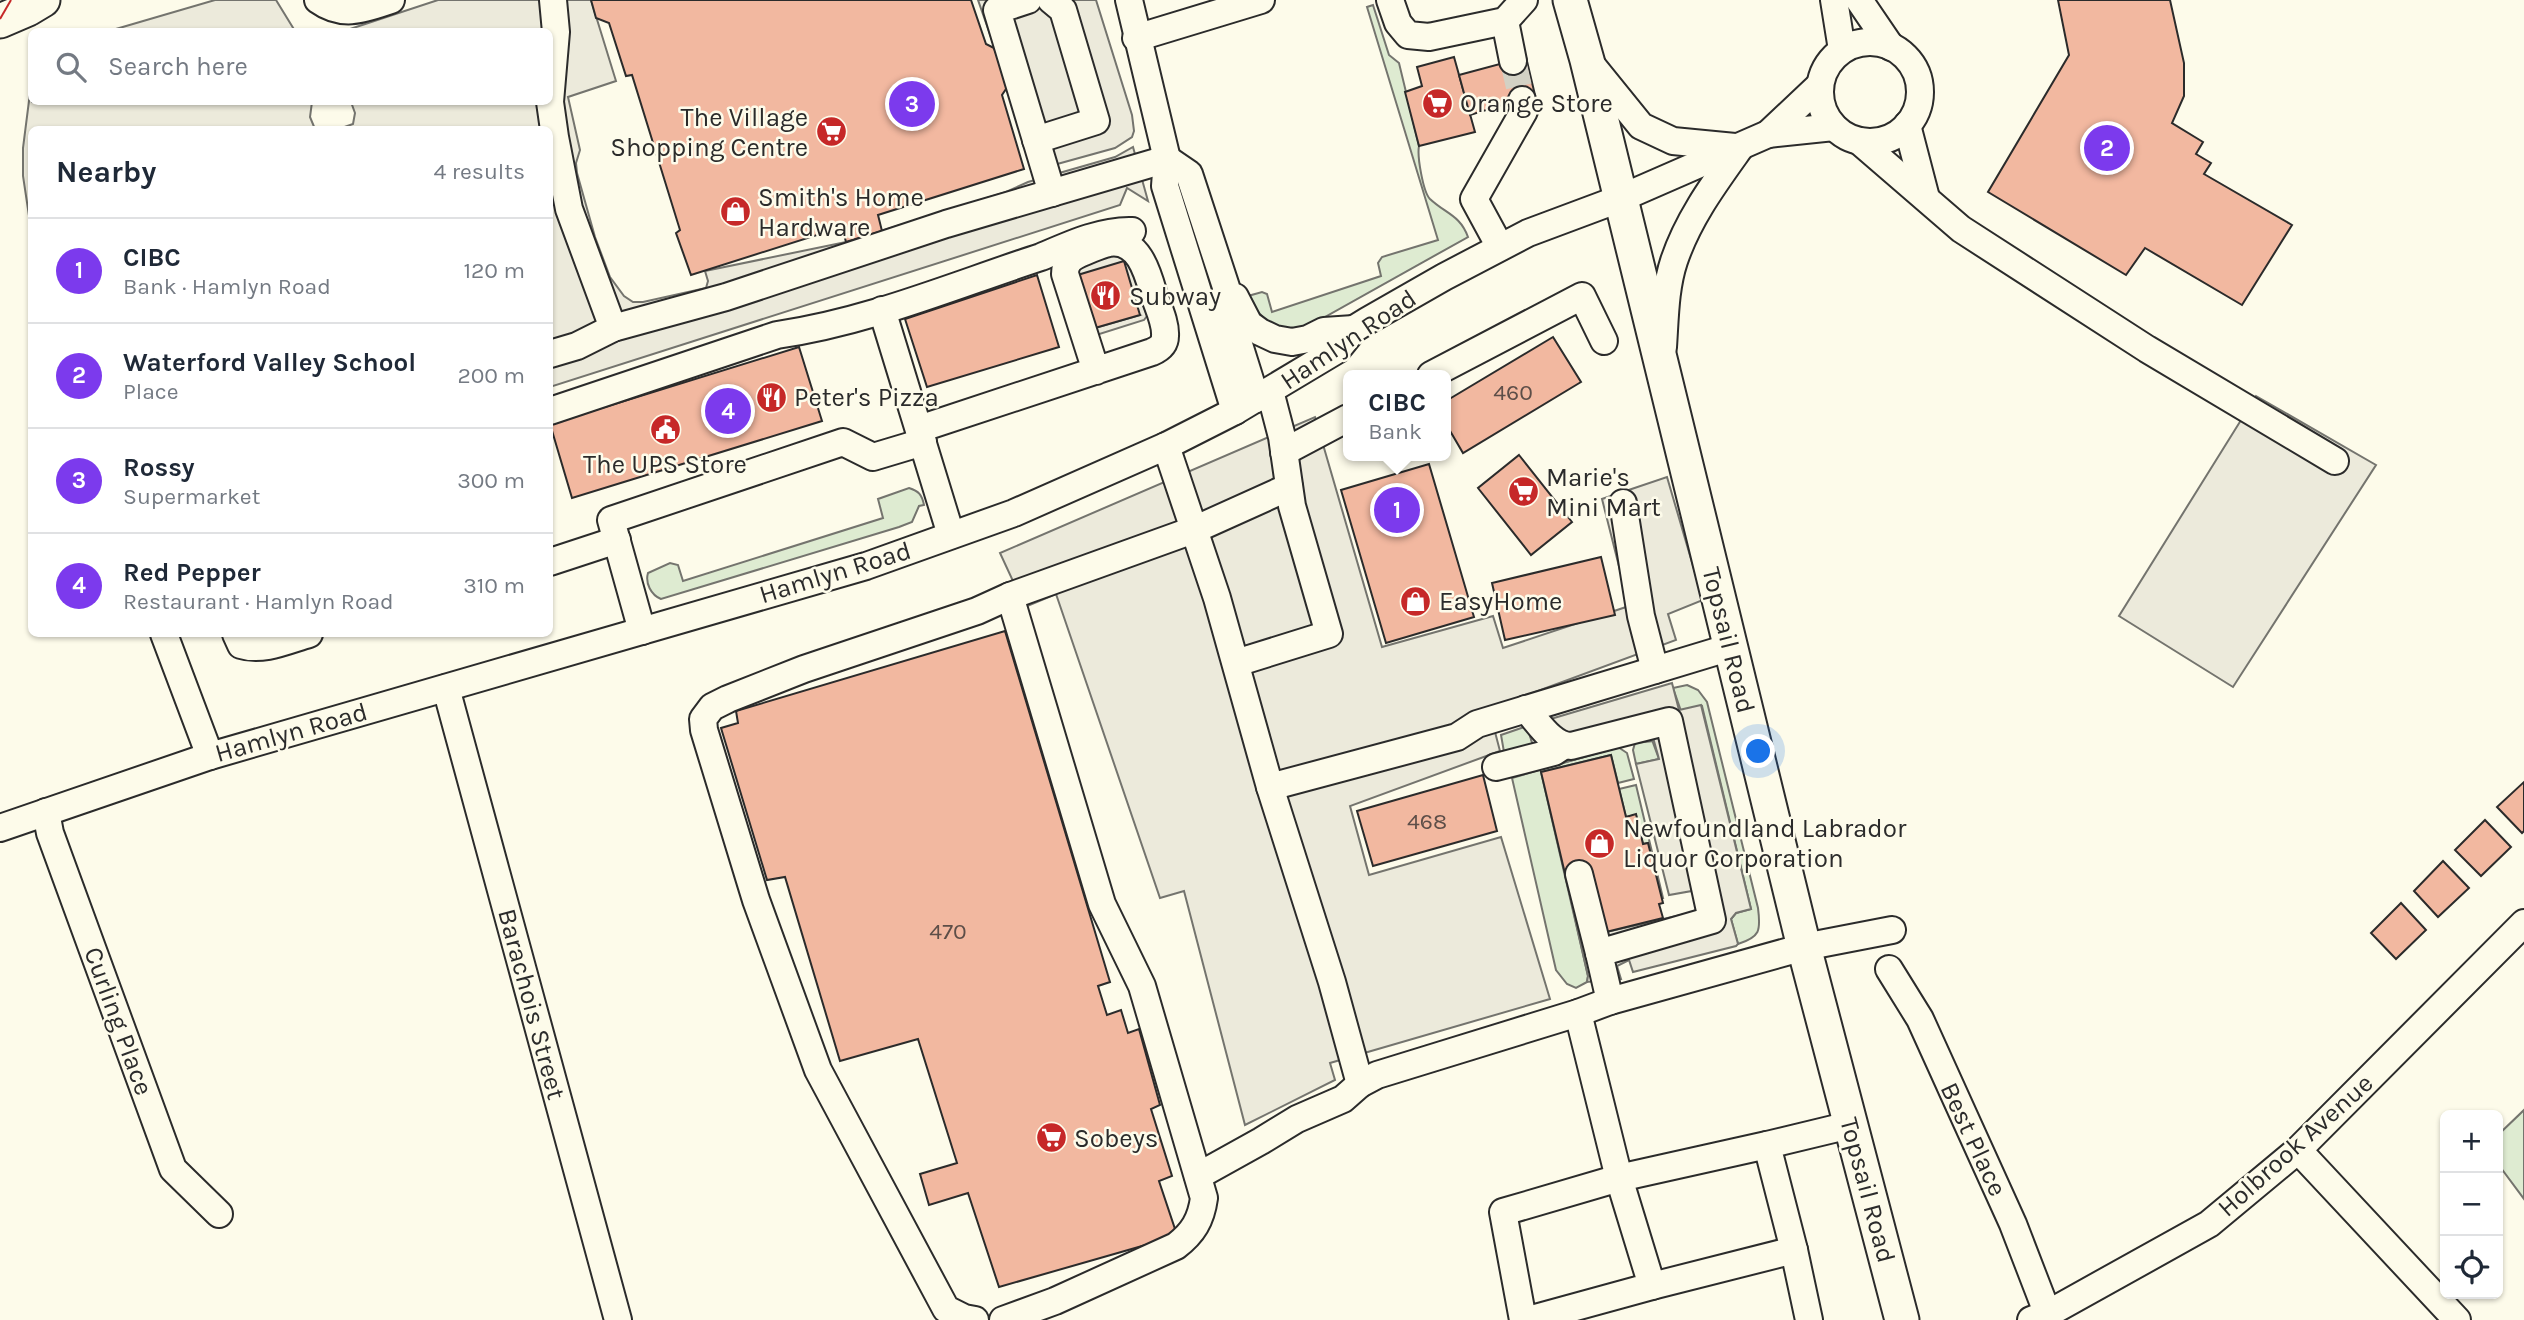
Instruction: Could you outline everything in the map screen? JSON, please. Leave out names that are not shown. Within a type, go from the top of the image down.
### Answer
[{"type":"main road","points":[[0,22],[43,0]]},
{"type":"main road","name":"Topsail Road","points":[[1570,0],[1662,363],[1804,947],[1902,1320]]},
{"type":"street","points":[[317,0],[335,10],[347,12],[391,0]]},
{"type":"street","points":[[317,0],[334,28]]},
{"type":"street","points":[[553,0],[556,32],[553,67]]},
{"type":"street","points":[[1028,0],[997,10],[1052,193]]},
{"type":"street","points":[[1036,140],[1096,121],[1063,10],[1051,0]]},
{"type":"street","points":[[1129,0],[1167,159],[1165,186],[1254,400],[1284,452],[1289,487],[1310,572],[1329,634],[1236,663]]},
{"type":"street","points":[[1136,38],[1261,0]]},
{"type":"street","points":[[1390,0],[1398,23],[1408,35],[1429,37],[1505,21],[1524,0]]},
{"type":"street","points":[[1833,0],[1842,50]]},
{"type":"street","points":[[1859,0],[1891,47],[1912,65],[1917,76],[1919,102],[1907,125],[1898,134],[1885,139],[1859,141]]},
{"type":"street","points":[[1505,21],[1513,61]]},
{"type":"street","points":[[1891,47],[1866,42],[1842,50],[1832,60],[1820,85],[1820,100],[1825,115],[1834,127],[1859,141],[1961,229],[2147,349],[2335,461]]},
{"type":"street","points":[[1587,60],[1641,126],[1673,141],[1740,147],[1710,190],[1685,233],[1674,261],[1668,285],[1662,363]]},
{"type":"street","points":[[1768,134],[1820,85]]},
{"type":"street","points":[[1500,247],[1474,198],[1524,111],[1522,100]]},
{"type":"street","points":[[550,105],[569,208],[613,328]]},
{"type":"street","points":[[1907,125],[1926,198]]},
{"type":"street","points":[[1768,134],[1834,127]]},
{"type":"street","name":"Hamlyn Road","points":[[0,828],[210,756],[866,566],[1014,513],[1166,446],[1254,400],[1337,350],[1354,329],[1500,247],[1768,134]]},
{"type":"street","points":[[553,353],[577,346],[613,328],[726,297],[946,224],[1167,159]]},
{"type":"street","points":[[1167,159],[1189,174],[1226,287],[1227,303],[1254,400]]},
{"type":"street","points":[[553,410],[777,335],[804,331],[882,310],[1041,257],[1065,246],[1114,231],[1132,231]]},
{"type":"street","points":[[642,631],[611,520],[843,442],[873,457],[921,435],[1152,352],[1164,344],[1165,329],[1140,257],[1125,245],[1109,243],[1073,256],[1065,267],[1088,373]]},
{"type":"street","points":[[1041,257],[1088,373]]},
{"type":"street","points":[[1226,287],[1237,299],[1249,324],[1275,339],[1292,342],[1308,339],[1324,331],[1354,329]]},
{"type":"street","points":[[1440,370],[1581,296],[1604,341]]},
{"type":"street","points":[[882,310],[951,536]]},
{"type":"street","points":[[1284,452],[1343,421]]},
{"type":"street","points":[[1166,446],[1196,529],[1270,787],[1332,982],[1360,1084]]},
{"type":"street","points":[[975,1320],[946,1309],[818,1070],[756,900],[704,730],[703,719],[712,707],[740,694],[804,669],[978,611],[1010,596],[1196,529],[1289,487]]},
{"type":"street","points":[[1623,503],[1654,670]]},
{"type":"street","points":[[553,561],[617,540]]},
{"type":"street","points":[[1003,1320],[1055,1301],[1166,1251],[1187,1237],[1197,1225],[1204,1198],[1142,986],[1102,904],[1010,596]]},
{"type":"street","points":[[165,637],[210,756]]},
{"type":"street","points":[[237,637],[241,645],[251,648],[299,637]]},
{"type":"street","points":[[1270,787],[1457,737],[1477,724],[1731,647]]},
{"type":"street","name":"Barachois Street","points":[[446,688],[618,1320]]},
{"type":"street","points":[[1526,709],[1555,741],[1563,746],[1669,721],[1712,920],[1599,953]]},
{"type":"street","points":[[1496,767],[1554,752],[1563,746]]},
{"type":"street","name":"Curling Place","points":[[46,812],[50,833],[173,1169],[219,1214]]},
{"type":"street","points":[[1579,874],[1610,1001]]},
{"type":"street","name":"Holbrook Avenue","points":[[2043,1318],[2209,1224],[2298,1150],[2524,923]]},
{"type":"street","points":[[1198,1176],[1297,1119],[1343,1099],[1377,1074],[1610,1001],[1804,947],[1892,930]]},
{"type":"street","name":"Best Place","points":[[1889,969],[1920,1019],[2013,1224],[2043,1318]]},
{"type":"street","points":[[1578,1013],[1619,1178],[1652,1286]]},
{"type":"street","points":[[1794,1250],[1525,1320],[1503,1212],[1619,1178],[1850,1125]]},
{"type":"street","points":[[1767,1145],[1809,1320]]},
{"type":"street","points":[[2298,1150],[2457,1320]]},
{"type":"green space","points":[[1373,5],[1389,55],[1399,63],[1419,146],[1421,174],[1427,195],[1457,219],[1468,237],[1307,327],[1279,326],[1264,318],[1248,296],[1262,292],[1267,294],[1272,312],[1381,276],[1378,263],[1382,257],[1438,240],[1367,7]]},
{"type":"green space","points":[[909,488],[920,494],[924,505],[919,506],[912,522],[899,527],[661,599],[654,595],[648,585],[648,573],[670,563],[678,565],[683,581],[883,518],[878,499]]},
{"type":"green space","points":[[1687,685],[1698,690],[1707,702],[1758,908],[1759,928],[1755,936],[1738,944],[1731,919],[1736,913],[1751,909],[1702,706],[1681,711],[1673,688]]},
{"type":"green space","points":[[1527,726],[1533,745],[1504,752],[1501,735]]},
{"type":"green space","points":[[1652,740],[1659,759],[1636,764],[1633,750],[1635,743]]},
{"type":"green space","points":[[1618,747],[1627,753],[1634,779],[1618,783],[1611,755],[1541,772],[1588,976],[1587,982],[1576,988],[1567,984],[1556,970],[1512,778]]},
{"type":"green space","points":[[1636,785],[1663,898],[1648,843],[1643,844],[1636,815],[1626,817],[1619,789]]},
{"type":"green space","points":[[2524,1110],[2524,1199],[2503,1171],[2503,1130]]},
{"type":"shaded area","points":[[215,0],[276,0],[293,28],[119,28]]},
{"type":"shaded area","points":[[438,0],[591,0],[616,81],[568,97],[580,150],[576,163],[577,173],[595,237],[610,277],[624,296],[633,302],[706,288],[708,281],[705,271],[846,242],[1006,192],[1028,182],[1115,157],[1133,147],[1148,201],[1127,188],[1120,205],[553,386],[553,126],[347,126],[353,124],[355,113],[352,105],[553,105],[553,28],[353,28]]},
{"type":"shaded area","points":[[978,0],[1096,0],[1132,115],[1132,137],[1115,148],[1032,171],[1008,86]]},
{"type":"shaded area","points":[[28,105],[312,105],[310,117],[314,126],[28,126],[28,209],[23,176],[23,148]]},
{"type":"shaded area","points":[[1109,248],[1127,256],[1147,316],[1144,320],[1090,337],[1088,330],[1140,315],[1071,277],[1071,272]]},
{"type":"shaded area","points":[[2256,396],[2376,465],[2233,687],[2119,616]]},
{"type":"shaded area","points":[[1315,417],[1382,647],[1493,616],[1503,648],[1629,606],[1602,499],[1667,477],[1703,600],[1668,614],[1676,640],[1489,709],[1500,751],[1350,806],[1369,875],[1501,837],[1550,999],[1330,1063],[1335,1080],[1245,1125],[1184,891],[1160,898],[1056,594],[1025,607],[1000,553]]},
{"type":"shaded area","points":[[1672,683],[1679,710],[1701,705],[1751,909],[1736,913],[1731,919],[1738,944],[1736,946],[1633,972],[1629,960],[1617,966],[1621,979],[1587,982],[1588,976],[1566,878],[1592,871],[1606,932],[1694,912],[1697,908],[1692,891],[1669,895],[1636,764],[1659,759],[1654,741],[1635,743],[1540,769],[1527,726]]},
{"type":"building","name":"The Village Shopping Centre","points":[[591,0],[971,0],[986,44],[994,48],[1008,86],[1002,95],[1024,169],[878,215],[882,231],[846,242],[842,227],[691,275],[676,233],[680,230],[632,75],[626,76],[609,23],[596,18]]},
{"type":"building","points":[[2058,0],[2170,0],[2184,63],[2184,96],[2172,123],[2203,142],[2196,154],[2211,163],[2204,174],[2292,225],[2242,305],[2145,248],[2126,275],[1988,192],[2069,55]]},
{"type":"building","name":"Orange Store","points":[[1454,57],[1475,132],[1419,146],[1405,92],[1422,86],[1417,67]]},
{"type":"building","points":[[1526,57],[1535,95],[1470,115],[1459,75]]},
{"type":"building","name":"Subway","points":[[1124,261],[1140,315],[1088,330],[1071,277]]},
{"type":"building","points":[[1037,275],[1059,347],[927,387],[905,319]]},
{"type":"building","points":[[1553,337],[1581,382],[1463,453],[1451,433],[1451,398]]},
{"type":"building","points":[[799,347],[822,421],[572,498],[553,434],[553,423]]},
{"type":"building","points":[[1519,455],[1572,522],[1531,555],[1478,488]]},
{"type":"building","points":[[1429,464],[1474,617],[1386,643],[1341,490]]},
{"type":"building","points":[[1601,557],[1615,615],[1505,640],[1492,583]]},
{"type":"building","points":[[1005,631],[1110,982],[1098,986],[1107,1015],[1121,1010],[1128,1033],[1139,1029],[1160,1105],[1151,1109],[1172,1176],[1159,1181],[1175,1229],[1163,1240],[999,1287],[968,1193],[929,1205],[920,1174],[957,1163],[918,1039],[840,1061],[785,877],[767,880],[721,728],[738,723],[736,711]]},
{"type":"building","name":"Newfoundland Labrador Liquor Corporation","points":[[1611,755],[1626,817],[1636,814],[1643,844],[1648,843],[1663,903],[1659,904],[1663,918],[1606,932],[1592,871],[1566,878],[1541,772]]},
{"type":"building","points":[[1483,775],[1497,831],[1373,866],[1357,811]]},
{"type":"building","points":[[2524,782],[2524,831],[2522,833],[2497,807]]},
{"type":"building","points":[[2485,820],[2511,847],[2481,876],[2455,850]]},
{"type":"building","points":[[2443,861],[2469,888],[2438,917],[2414,891]]},
{"type":"building","points":[[2401,903],[2426,930],[2396,959],[2371,933]]},
{"type":"tunnel","points":[[1513,61],[1522,100]]},
{"type":"power","points":[[0,19],[11,0]]},
{"type":"place","name":"Orange Store","points":[[1437,103]]},
{"type":"place","name":"Rossy","points":[[912,104]]},
{"type":"place","name":"The Village Shopping Centre","points":[[831,132]]},
{"type":"place","name":"Waterford Valley School","points":[[2107,148]]},
{"type":"place","name":"Smith's Home Hardware","points":[[735,212]]},
{"type":"place","name":"Subway","points":[[1106,296]]},
{"type":"place","name":"Peter's Pizza","points":[[771,397]]},
{"type":"place","name":"Red Pepper","points":[[728,411]]},
{"type":"place","name":"The UPS Store","points":[[665,429]]},
{"type":"place","name":"Marie's Mini Mart","points":[[1523,492]]},
{"type":"place","name":"CIBC","points":[[1397,510]]},
{"type":"place","name":"EasyHome","points":[[1416,601]]},
{"type":"place","name":"Newfoundland Labrador Liquor Corporation","points":[[1600,843]]},
{"type":"place","name":"Sobeys","points":[[1051,1138]]}]
